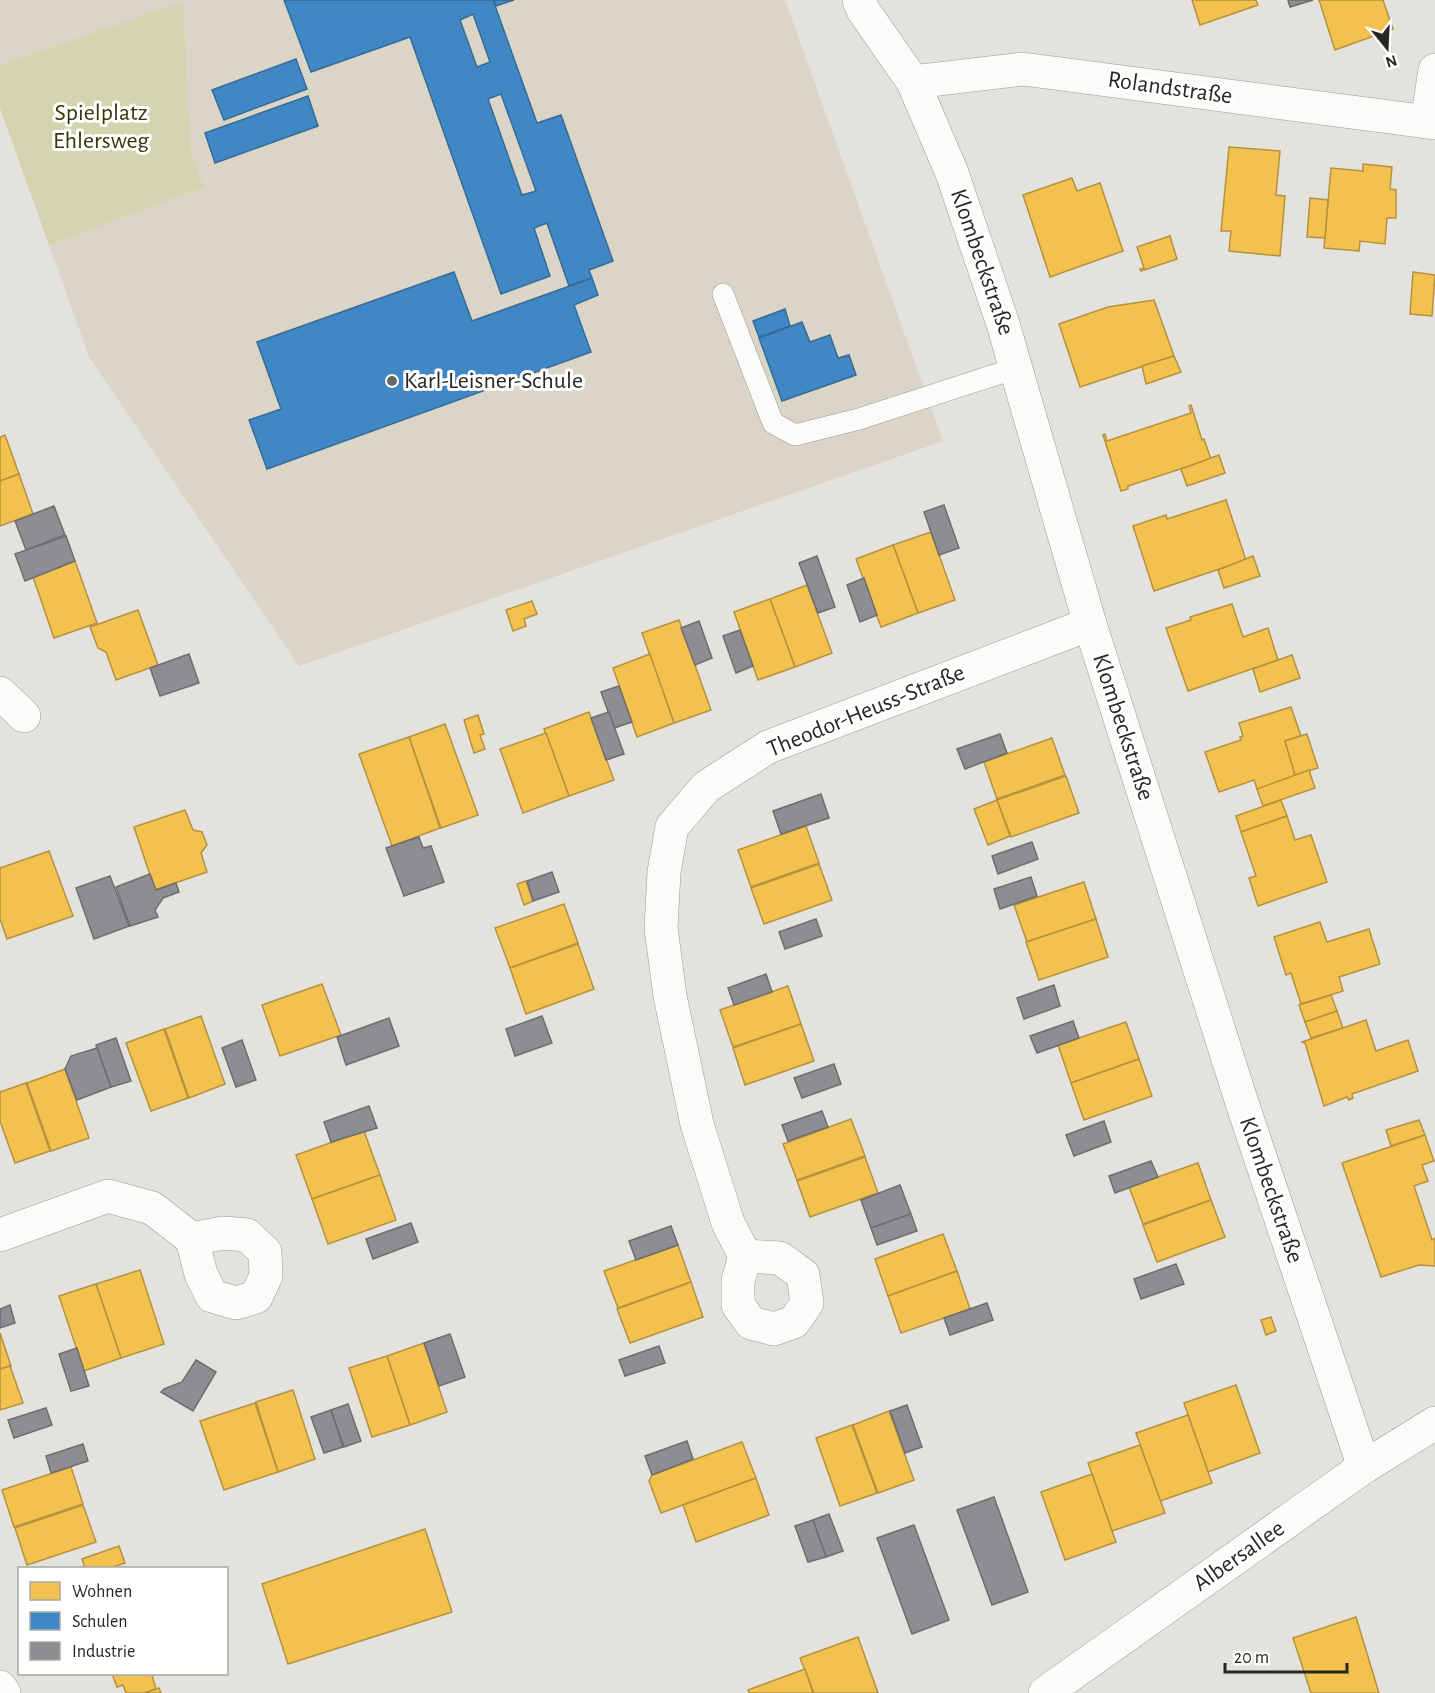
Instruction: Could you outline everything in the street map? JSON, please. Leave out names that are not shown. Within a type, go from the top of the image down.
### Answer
[{"type":"street","name":"Klombeckstraße","points":[[859,0],[863,10],[913,82],[952,173],[1003,324],[1090,624],[1243,1106],[1364,1467]]},
{"type":"street","name":"Rolandstraße","points":[[913,82],[1023,69],[1431,123],[1435,70]]},
{"type":"street","name":"Theodor-Heuss-Straße","points":[[745,1256],[728,1223],[697,1124],[670,996],[661,928],[663,872],[672,827],[706,787],[768,747],[1090,624]]},
{"type":"street","points":[[0,693],[24,716]]},
{"type":"street","points":[[0,1235],[108,1196],[152,1208],[192,1239]]},
{"type":"street","name":"Albersallee","points":[[1045,1693],[1364,1467],[1435,1423]]},
{"type":"street","points":[[0,1687],[4,1693]]},
{"type":"lane","points":[[723,294],[773,423],[795,435],[859,419],[1016,368]]},
{"type":"shaded area","points":[[0,0],[785,0],[943,441],[299,666],[89,357],[0,108]]},
{"type":"green space","name":"Spielplatz Ehlersweg","points":[[183,2],[191,154],[204,187],[49,245],[0,108],[0,65]]},
{"type":"building: Wohnen","points":[[1192,0],[1256,0],[1258,5],[1200,25]]},
{"type":"building: Wohnen","points":[[1319,0],[1383,0],[1393,29],[1335,50]]},
{"type":"building: Wohnen","points":[[1229,147],[1280,151],[1276,195],[1285,196],[1280,256],[1229,251],[1231,231],[1221,231]]},
{"type":"building: Wohnen","points":[[1363,164],[1392,167],[1390,189],[1396,190],[1396,218],[1387,218],[1385,244],[1360,241],[1359,251],[1324,248],[1331,168],[1363,171]]},
{"type":"building: Wohnen","points":[[1072,178],[1077,191],[1100,183],[1123,251],[1050,277],[1023,195]]},
{"type":"building: Wohnen","points":[[1310,198],[1328,200],[1325,238],[1307,237]]},
{"type":"building: Wohnen","points":[[1170,236],[1177,259],[1141,271],[1140,269],[1144,268],[1137,247]]},
{"type":"building: Wohnen","points":[[1413,272],[1435,275],[1432,316],[1410,314]]},
{"type":"building: Wohnen","points":[[1154,300],[1174,356],[1080,387],[1059,324],[1108,307]]},
{"type":"building: Wohnen","points":[[1174,356],[1181,372],[1146,384],[1142,366]]},
{"type":"building: Wohnen","points":[[1191,405],[1202,440],[1204,439],[1211,459],[1128,486],[1128,489],[1121,491],[1103,435],[1105,434],[1107,441],[1191,413],[1189,406]]},
{"type":"building: Wohnen","points":[[5,435],[19,474],[0,481],[0,437]]},
{"type":"building: Wohnen","points":[[1219,455],[1225,473],[1187,486],[1181,469]]},
{"type":"building: Wohnen","points":[[19,474],[33,514],[0,526],[0,481]]},
{"type":"building: Wohnen","points":[[1226,500],[1246,560],[1154,591],[1133,526],[1166,515],[1167,519]]},
{"type":"building: Wohnen","points":[[931,532],[955,600],[918,613],[893,545]]},
{"type":"building: Wohnen","points":[[893,545],[918,613],[881,627],[856,559]]},
{"type":"building: Wohnen","points":[[1253,556],[1260,576],[1224,588],[1218,570]]},
{"type":"building: Wohnen","points":[[75,561],[97,623],[54,638],[33,577]]},
{"type":"building: Wohnen","points":[[807,585],[832,653],[795,667],[770,599]]},
{"type":"building: Wohnen","points":[[770,599],[795,667],[758,680],[734,612]]},
{"type":"building: Wohnen","points":[[532,601],[537,614],[524,619],[526,626],[513,631],[506,610]]},
{"type":"building: Wohnen","points":[[1232,604],[1243,637],[1268,628],[1278,660],[1188,691],[1166,628],[1191,620],[1190,617]]},
{"type":"building: Wohnen","points":[[138,610],[158,665],[116,680],[106,652],[98,648],[90,627]]},
{"type":"building: Wohnen","points":[[679,620],[711,710],[674,723],[642,633]]},
{"type":"building: Wohnen","points":[[650,654],[674,723],[637,737],[613,668]]},
{"type":"building: Wohnen","points":[[1292,655],[1300,678],[1260,692],[1253,669]]},
{"type":"building: Wohnen","points":[[1291,707],[1301,736],[1285,741],[1296,777],[1257,789],[1254,780],[1219,792],[1205,752],[1241,740],[1240,737],[1243,736],[1239,723]]},
{"type":"building: Wohnen","points":[[589,712],[614,780],[569,796],[544,729]]},
{"type":"building: Wohnen","points":[[478,715],[484,734],[480,735],[485,749],[474,753],[464,720]]},
{"type":"building: Wohnen","points":[[445,724],[478,815],[441,828],[409,737]]},
{"type":"building: Wohnen","points":[[546,733],[569,796],[523,813],[500,749]]},
{"type":"building: Wohnen","points":[[1307,734],[1318,768],[1295,775],[1285,741]]},
{"type":"building: Wohnen","points":[[409,737],[440,828],[392,846],[359,754]]},
{"type":"building: Wohnen","points":[[1052,738],[1065,775],[997,799],[984,762]]},
{"type":"building: Wohnen","points":[[1309,770],[1315,788],[1263,806],[1257,789]]},
{"type":"building: Wohnen","points":[[1066,776],[1079,813],[1011,837],[997,800]]},
{"type":"building: Wohnen","points":[[997,800],[1010,836],[988,845],[974,809]]},
{"type":"building: Wohnen","points":[[1281,800],[1287,816],[1241,832],[1236,816]]},
{"type":"building: Wohnen","points":[[185,810],[193,830],[202,832],[207,845],[201,853],[207,872],[155,890],[134,827]]},
{"type":"building: Wohnen","points":[[1287,816],[1295,840],[1311,835],[1327,882],[1258,906],[1249,878],[1256,876],[1241,832]]},
{"type":"building: Wohnen","points":[[806,826],[819,863],[751,887],[738,850]]},
{"type":"building: Wohnen","points":[[49,851],[73,916],[7,939],[0,919],[0,868]]},
{"type":"building: Wohnen","points":[[819,864],[832,900],[764,924],[751,888]]},
{"type":"building: Wohnen","points":[[526,881],[533,901],[524,905],[517,884]]},
{"type":"building: Wohnen","points":[[1084,882],[1096,919],[1027,942],[1014,905]]},
{"type":"building: Wohnen","points":[[564,904],[578,943],[510,968],[495,928]]},
{"type":"building: Wohnen","points":[[1096,919],[1108,957],[1039,980],[1026,942]]},
{"type":"building: Wohnen","points":[[1320,922],[1327,942],[1369,929],[1380,964],[1339,977],[1343,991],[1301,1004],[1291,973],[1286,975],[1274,937]]},
{"type":"building: Wohnen","points":[[578,944],[594,989],[526,1014],[510,968]]},
{"type":"building: Wohnen","points":[[322,984],[341,1035],[280,1056],[262,1005]]},
{"type":"building: Wohnen","points":[[788,986],[801,1024],[733,1047],[720,1010]]},
{"type":"building: Wohnen","points":[[1331,995],[1337,1011],[1305,1022],[1299,1005]]},
{"type":"building: Wohnen","points":[[1337,1011],[1343,1028],[1311,1038],[1305,1022]]},
{"type":"building: Wohnen","points":[[201,1016],[225,1084],[189,1098],[165,1029]]},
{"type":"building: Wohnen","points":[[1366,1020],[1376,1051],[1408,1040],[1418,1071],[1352,1094],[1353,1098],[1349,1100],[1347,1097],[1324,1106],[1305,1043],[1302,1042]]},
{"type":"building: Wohnen","points":[[1126,1022],[1139,1059],[1071,1083],[1058,1045]]},
{"type":"building: Wohnen","points":[[801,1024],[814,1061],[745,1085],[733,1048]]},
{"type":"building: Wohnen","points":[[164,1029],[188,1098],[151,1111],[126,1043]]},
{"type":"building: Wohnen","points":[[1139,1059],[1152,1096],[1084,1120],[1071,1083]]},
{"type":"building: Wohnen","points":[[65,1069],[89,1138],[51,1151],[27,1083]]},
{"type":"building: Wohnen","points":[[26,1083],[50,1151],[15,1163],[0,1121],[0,1092]]},
{"type":"building: Wohnen","points":[[851,1119],[865,1156],[797,1180],[783,1144]]},
{"type":"building: Wohnen","points":[[1419,1120],[1425,1135],[1391,1146],[1386,1130]]},
{"type":"building: Wohnen","points":[[364,1131],[380,1175],[312,1199],[296,1155]]},
{"type":"building: Wohnen","points":[[1425,1135],[1434,1161],[1422,1165],[1428,1181],[1414,1186],[1432,1240],[1435,1238],[1435,1266],[1419,1265],[1381,1277],[1342,1163]]},
{"type":"building: Wohnen","points":[[865,1157],[878,1193],[810,1217],[797,1181]]},
{"type":"building: Wohnen","points":[[1198,1163],[1211,1200],[1143,1224],[1129,1187]]},
{"type":"building: Wohnen","points":[[380,1175],[396,1220],[328,1244],[312,1199]]},
{"type":"building: Wohnen","points":[[1211,1200],[1225,1237],[1157,1262],[1143,1225]]},
{"type":"building: Wohnen","points":[[943,1234],[957,1271],[888,1296],[875,1259]]},
{"type":"building: Wohnen","points":[[678,1245],[691,1282],[618,1308],[604,1271]]},
{"type":"building: Wohnen","points":[[140,1270],[164,1344],[121,1358],[96,1284]]},
{"type":"building: Wohnen","points":[[957,1271],[970,1309],[901,1333],[888,1296]]},
{"type":"building: Wohnen","points":[[691,1282],[703,1317],[630,1343],[617,1309]]},
{"type":"building: Wohnen","points":[[96,1284],[121,1358],[84,1371],[59,1296]]},
{"type":"building: Wohnen","points":[[1271,1317],[1276,1331],[1266,1335],[1261,1320]]},
{"type":"building: Wohnen","points":[[0,1333],[11,1366],[0,1369]]},
{"type":"building: Wohnen","points":[[424,1343],[447,1412],[410,1425],[387,1356]]},
{"type":"building: Wohnen","points":[[387,1356],[410,1425],[372,1437],[349,1368]]},
{"type":"building: Wohnen","points":[[10,1366],[23,1403],[0,1410],[0,1369]]},
{"type":"building: Wohnen","points":[[1236,1385],[1260,1453],[1208,1472],[1184,1403]]},
{"type":"building: Wohnen","points":[[293,1390],[315,1459],[278,1472],[256,1402]]},
{"type":"building: Wohnen","points":[[255,1403],[278,1472],[224,1490],[200,1421]]},
{"type":"building: Wohnen","points":[[889,1411],[914,1480],[878,1493],[853,1425]]},
{"type":"building: Wohnen","points":[[1188,1415],[1212,1483],[1160,1501],[1136,1433]]},
{"type":"building: Wohnen","points":[[852,1425],[877,1493],[840,1506],[816,1438]]},
{"type":"building: Wohnen","points":[[742,1442],[756,1478],[661,1513],[649,1481],[652,1475]]},
{"type":"building: Wohnen","points":[[1140,1445],[1165,1513],[1112,1531],[1088,1463]]},
{"type":"building: Wohnen","points":[[71,1467],[83,1504],[14,1527],[2,1490]]},
{"type":"building: Wohnen","points":[[1092,1474],[1116,1542],[1065,1560],[1041,1492]]},
{"type":"building: Wohnen","points":[[756,1478],[769,1515],[696,1542],[683,1505]]},
{"type":"building: Wohnen","points":[[83,1505],[96,1542],[27,1565],[15,1528]]},
{"type":"building: Wohnen","points":[[425,1529],[452,1612],[288,1664],[262,1584]]},
{"type":"building: Wohnen","points":[[119,1546],[125,1563],[113,1567],[85,1567],[82,1559]]},
{"type":"building: Wohnen","points":[[1356,1617],[1379,1693],[1311,1693],[1293,1638]]},
{"type":"building: Wohnen","points":[[858,1637],[878,1693],[814,1693],[800,1658]]},
{"type":"building: Wohnen","points":[[805,1669],[813,1693],[749,1693],[748,1690]]},
{"type":"building: Wohnen","points":[[112,1675],[152,1675],[156,1689],[144,1693],[126,1693],[123,1685],[117,1687]]},
{"type":"building: Wohnen","points":[[159,1688],[161,1693],[145,1693]]},
{"type":"building: Schulen","points":[[284,0],[493,0],[537,123],[561,115],[613,261],[589,270],[592,278],[569,286],[547,223],[534,228],[550,276],[501,294],[410,37],[311,72]],"holes":[[[473,14],[490,62],[477,67],[460,20]],[[501,94],[536,191],[522,195],[488,99]]]},
{"type":"building: Schulen","points":[[494,0],[514,0],[496,6]]},
{"type":"building: Schulen","points":[[296,59],[307,89],[224,120],[212,90]]},
{"type":"building: Schulen","points":[[308,96],[318,126],[215,163],[205,133]]},
{"type":"building: Schulen","name":"Karl-Leisner-Schule","points":[[454,272],[472,321],[592,278],[598,295],[574,305],[591,352],[267,469],[249,420],[281,409],[257,342]]},
{"type":"building: Schulen","points":[[785,309],[790,326],[759,337],[753,321]]},
{"type":"building: Schulen","points":[[802,322],[810,342],[830,335],[838,358],[849,355],[856,375],[782,401],[759,338]]},
{"type":"building: Industrie","points":[[1288,0],[1313,0],[1290,7]]},
{"type":"building: Industrie","points":[[944,505],[959,548],[939,555],[924,512]]},
{"type":"building: Industrie","points":[[54,506],[65,535],[26,550],[15,521]]},
{"type":"building: Industrie","points":[[66,536],[75,561],[25,581],[15,554]]},
{"type":"building: Industrie","points":[[817,556],[835,607],[818,613],[799,563]]},
{"type":"building: Industrie","points":[[864,578],[877,615],[860,622],[847,585]]},
{"type":"building: Industrie","points":[[699,621],[712,658],[695,665],[681,628]]},
{"type":"building: Industrie","points":[[740,630],[753,666],[736,673],[723,636]]},
{"type":"building: Industrie","points":[[189,654],[199,683],[160,696],[150,668]]},
{"type":"building: Industrie","points":[[619,686],[632,722],[614,728],[601,692]]},
{"type":"building: Industrie","points":[[609,712],[624,754],[606,760],[591,718]]},
{"type":"building: Industrie","points":[[1000,734],[1007,753],[965,769],[957,749]]},
{"type":"building: Industrie","points":[[821,794],[829,818],[781,834],[773,811]]},
{"type":"building: Industrie","points":[[419,837],[423,848],[431,846],[444,882],[404,896],[386,848]]},
{"type":"building: Industrie","points":[[1032,842],[1038,859],[998,874],[992,856]]},
{"type":"building: Industrie","points":[[552,872],[559,892],[533,901],[527,881]]},
{"type":"building: Industrie","points":[[150,874],[156,890],[176,883],[179,892],[163,898],[155,910],[158,917],[130,926],[116,887]]},
{"type":"building: Industrie","points":[[110,876],[129,926],[94,939],[76,888]]},
{"type":"building: Industrie","points":[[1031,877],[1037,896],[1000,909],[994,889]]},
{"type":"building: Industrie","points":[[816,919],[822,936],[785,949],[779,932]]},
{"type":"building: Industrie","points":[[766,974],[772,992],[734,1005],[728,988]]},
{"type":"building: Industrie","points":[[1054,985],[1060,1006],[1024,1019],[1017,998]]},
{"type":"building: Industrie","points":[[542,1016],[552,1043],[515,1056],[506,1029]]},
{"type":"building: Industrie","points":[[389,1018],[399,1046],[346,1065],[337,1037]]},
{"type":"building: Industrie","points":[[1073,1021],[1079,1038],[1037,1053],[1030,1036]]},
{"type":"building: Industrie","points":[[116,1038],[131,1081],[111,1087],[96,1045]]},
{"type":"building: Industrie","points":[[242,1040],[256,1080],[236,1087],[222,1048]]},
{"type":"building: Industrie","points":[[97,1048],[111,1087],[77,1100],[65,1069],[71,1056]]},
{"type":"building: Industrie","points":[[834,1064],[841,1084],[802,1098],[794,1078]]},
{"type":"building: Industrie","points":[[369,1106],[377,1128],[331,1142],[324,1122]]},
{"type":"building: Industrie","points":[[822,1111],[828,1127],[788,1141],[782,1125]]},
{"type":"building: Industrie","points":[[1104,1121],[1111,1142],[1074,1156],[1066,1135]]},
{"type":"building: Industrie","points":[[1151,1161],[1158,1177],[1115,1193],[1109,1176]]},
{"type":"building: Industrie","points":[[900,1185],[911,1214],[871,1228],[861,1200]]},
{"type":"building: Industrie","points":[[911,1214],[917,1231],[877,1245],[871,1228]]},
{"type":"building: Industrie","points":[[411,1223],[418,1242],[373,1259],[366,1239]]},
{"type":"building: Industrie","points":[[671,1226],[678,1245],[636,1260],[629,1241]]},
{"type":"building: Industrie","points":[[1176,1264],[1184,1284],[1141,1299],[1134,1279]]},
{"type":"building: Industrie","points":[[987,1303],[993,1320],[950,1335],[944,1318]]},
{"type":"building: Industrie","points":[[10,1305],[15,1323],[0,1328],[0,1309]]},
{"type":"building: Industrie","points":[[450,1334],[465,1377],[439,1386],[424,1343]]},
{"type":"building: Industrie","points":[[659,1346],[665,1363],[625,1376],[619,1360]]},
{"type":"building: Industrie","points":[[77,1348],[89,1386],[71,1391],[59,1354]]},
{"type":"building: Industrie","points":[[196,1360],[216,1372],[193,1411],[161,1392],[182,1382]]},
{"type":"building: Industrie","points":[[348,1404],[361,1441],[344,1447],[331,1410]]},
{"type":"building: Industrie","points":[[907,1405],[922,1447],[905,1453],[890,1411]]},
{"type":"building: Industrie","points":[[46,1408],[52,1425],[14,1438],[8,1420]]},
{"type":"building: Industrie","points":[[331,1410],[343,1447],[324,1453],[311,1417]]},
{"type":"building: Industrie","points":[[687,1441],[693,1459],[652,1475],[645,1456]]},
{"type":"building: Industrie","points":[[83,1444],[88,1461],[51,1473],[46,1456]]},
{"type":"building: Industrie","points":[[994,1497],[1028,1592],[992,1605],[957,1510]]},
{"type":"building: Industrie","points":[[829,1514],[843,1551],[826,1557],[813,1520]]},
{"type":"building: Industrie","points":[[813,1520],[826,1557],[808,1562],[795,1526]]},
{"type":"building: Industrie","points":[[914,1525],[949,1620],[912,1634],[877,1538]]},
{"type":"place","name":"Karl-Leisner-Schule","points":[[392,381]]}]
